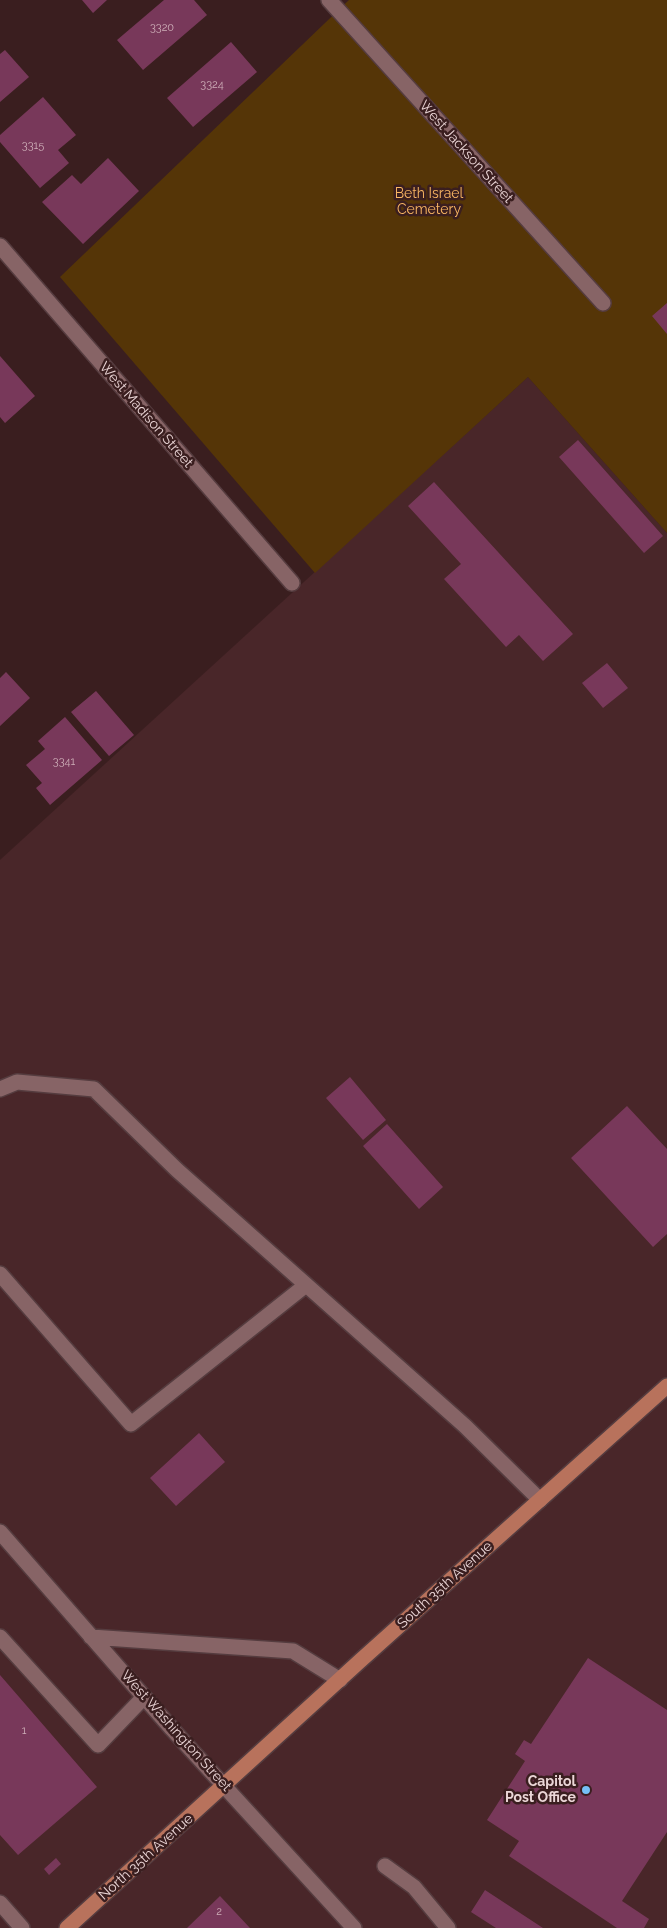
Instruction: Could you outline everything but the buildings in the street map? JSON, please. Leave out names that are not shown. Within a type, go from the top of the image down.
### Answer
[{"type":"main road","name":"South 35th Avenue","points":[[224,1786],[667,1386]]},
{"type":"main road","name":"North 35th Avenue","points":[[67,1928],[224,1786]]},
{"type":"street","name":"West Jackson Street","points":[[329,0],[603,303]]},
{"type":"street","name":"West Madison Street","points":[[0,246],[292,584]]},
{"type":"street","points":[[0,1089],[17,1082],[94,1089],[178,1170],[464,1426],[540,1500]]},
{"type":"street","points":[[0,1274],[131,1424],[306,1285]]},
{"type":"street","name":"West Washington Street","points":[[0,1532],[144,1697],[354,1928]]},
{"type":"street","points":[[0,1637],[98,1744],[144,1697]]},
{"type":"street","points":[[91,1637],[293,1651],[340,1680]]},
{"type":"street","points":[[384,1866],[414,1887],[448,1928]]},
{"type":"street","points":[[0,1903],[22,1928]]},
{"type":"shaded area","points":[[528,377],[667,533],[667,1928],[0,1928],[0,860]]},
{"type":"green space","name":"Beth Israel Cemetery","points":[[349,0],[667,0],[667,533],[528,377],[315,573],[60,277]]},
{"type":"place","name":"Capitol Post Office","points":[[586,1790]]}]
